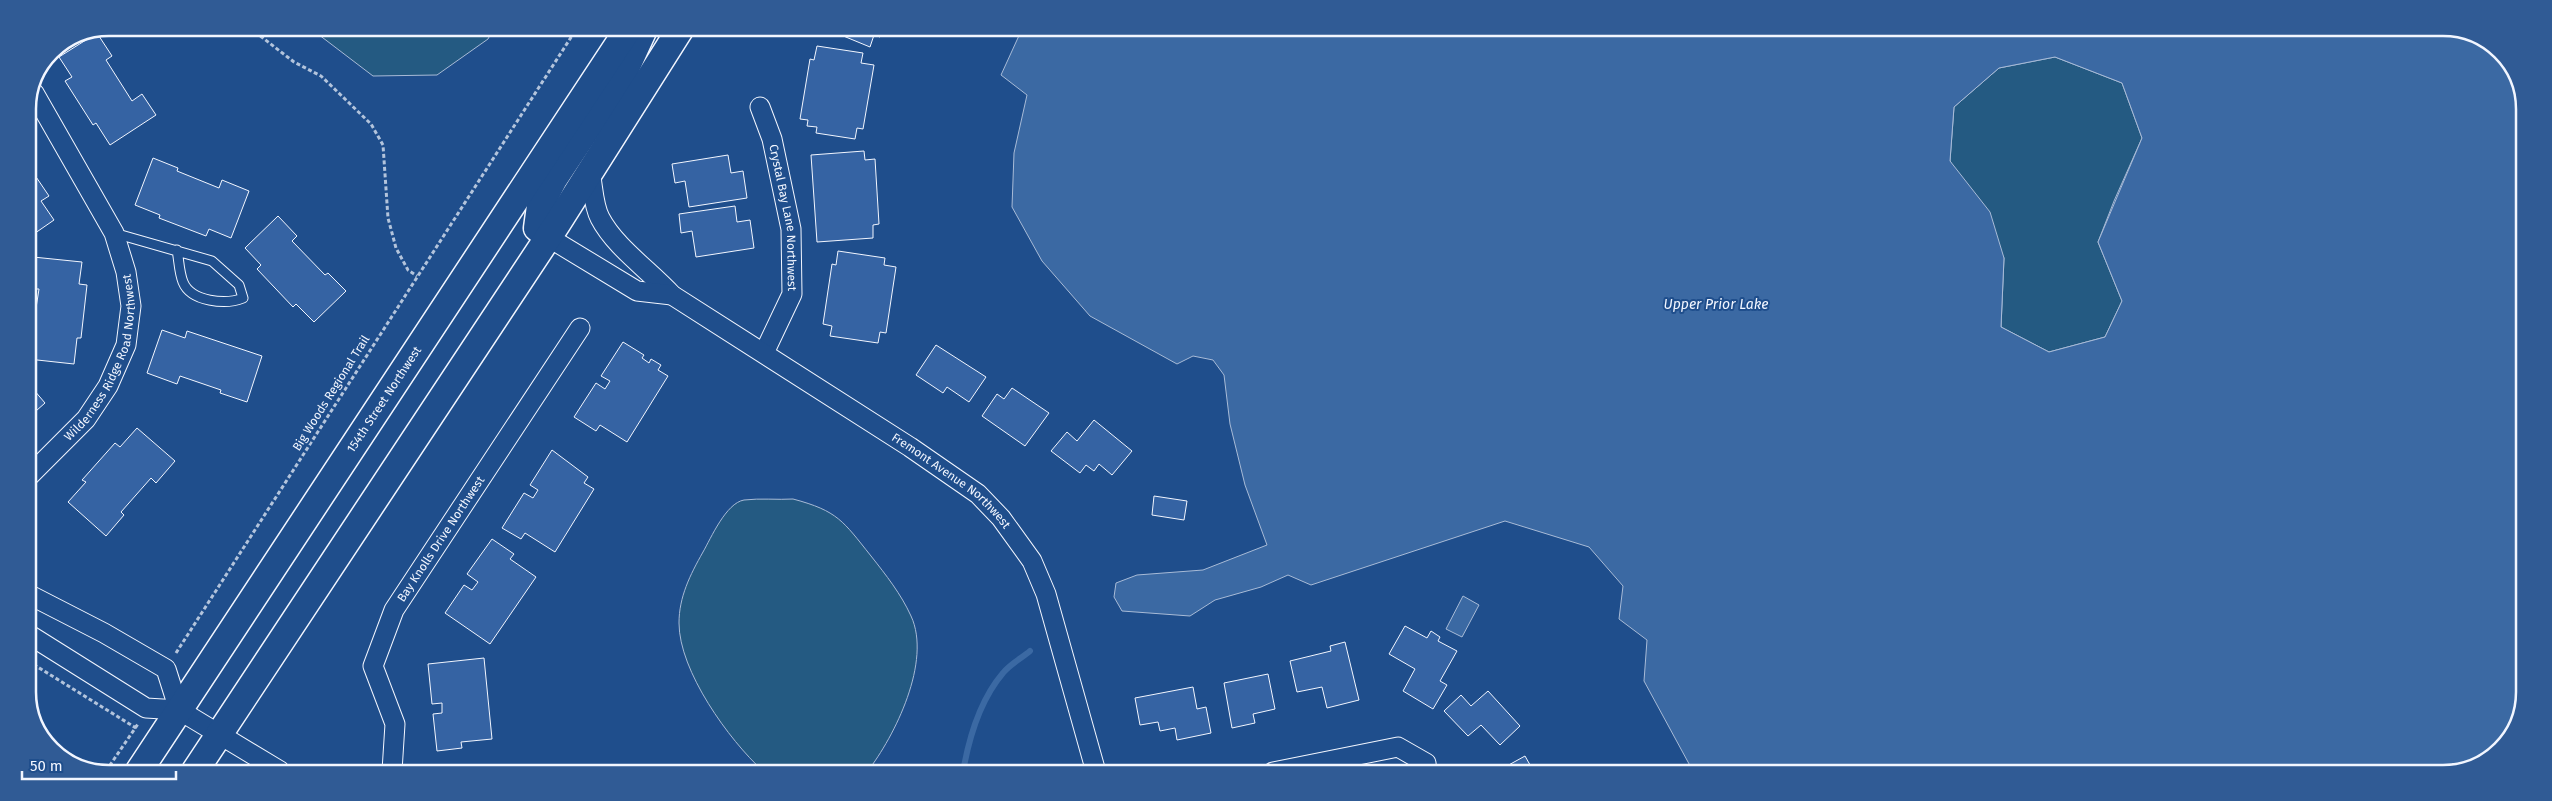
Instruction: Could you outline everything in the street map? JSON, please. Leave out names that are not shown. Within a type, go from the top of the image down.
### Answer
[{"type":"street","name":"154th Street Northwest","points":[[143,765],[624,36]]},
{"type":"street","points":[[548,237],[537,228],[540,206],[554,178],[623,75],[640,36]]},
{"type":"street","points":[[199,765],[548,237],[676,36]]},
{"type":"street","name":"Wilderness Ridge Road Northwest","points":[[36,469],[86,419],[108,386],[126,345],[131,306],[126,272],[114,233],[37,99]]},
{"type":"street","name":"Crystal Bay Lane Northwest","points":[[760,107],[772,139],[791,229],[792,294],[764,353]]},
{"type":"street","name":"Fremont Avenue Northwest","points":[[590,172],[599,216],[618,244],[650,272],[672,295],[764,353],[978,494],[1002,518],[1032,561],[1046,594],[1094,765]]},
{"type":"street","name":"Fremont Avenue Northwest","points":[[548,237],[637,291],[672,295]]},
{"type":"street","name":"Bay Knolls Drive Northwest","points":[[392,765],[395,724],[373,666],[394,610],[580,328]]},
{"type":"street","points":[[36,598],[104,632],[166,669],[179,710]]},
{"type":"street","points":[[36,639],[146,708],[179,710],[270,765]]},
{"type":"street","points":[[1308,765],[1398,747],[1426,763],[1426,765]]},
{"type":"lane","points":[[114,233],[177,250],[212,261],[239,285],[243,298],[230,303],[202,298],[190,292],[183,283],[177,250]]},
{"type":"path","points":[[260,36],[294,62],[321,76],[371,124],[383,145],[388,218],[396,248],[408,270],[417,276]]},
{"type":"path","name":"Big Woods Regional Trail","points":[[166,669],[572,36]]},
{"type":"path","points":[[36,666],[136,728]]},
{"type":"path","points":[[110,765],[136,728],[146,708]]},
{"type":"shaded area","points":[[320,36],[490,36],[437,75],[373,76]]},
{"type":"shaded area","points":[[2055,57],[2122,83],[2142,138],[2098,242],[2122,301],[2105,337],[2049,352],[2001,327],[2004,258],[1950,161],[1954,107],[1999,68]]},
{"type":"shaded area","points":[[756,499],[793,499],[820,508],[838,519],[877,563],[898,592],[911,616],[916,634],[917,654],[914,676],[899,719],[872,765],[757,765],[721,723],[708,703],[687,662],[681,642],[679,623],[679,613],[686,586],[725,514],[737,503]]},
{"type":"water","name":"Upper Prior Lake","points":[[1019,36],[2443,36],[2462,39],[2475,44],[2501,65],[2510,81],[2516,104],[2516,692],[2510,720],[2503,732],[2487,750],[2466,761],[2443,765],[1690,765],[1644,681],[1647,640],[1619,619],[1623,586],[1589,547],[1505,521],[1311,585],[1288,575],[1261,587],[1215,600],[1190,616],[1122,611],[1114,597],[1116,583],[1137,575],[1203,570],[1267,545],[1245,485],[1230,424],[1224,375],[1213,360],[1193,356],[1177,364],[1090,316],[1042,261],[1012,207],[1014,153],[1027,95],[1001,75]],"holes":[[[2055,57],[2122,83],[2142,138],[2098,242],[2122,301],[2105,337],[2049,352],[2001,327],[2004,258],[1990,212],[1950,161],[1954,107],[1999,68]]]},
{"type":"water","points":[[1463,596],[1479,605],[1462,637],[1446,629]]},
{"type":"building","points":[[843,36],[874,36],[870,47]]},
{"type":"building","points":[[100,37],[112,56],[106,60],[132,101],[142,94],[156,115],[110,145],[96,123],[93,125],[65,81],[72,77],[60,56],[84,41]]},
{"type":"building","points":[[817,46],[863,53],[861,63],[874,65],[863,129],[857,128],[855,139],[816,133],[817,127],[807,126],[808,120],[800,119],[810,59],[814,60]]},
{"type":"building","points":[[864,151],[865,160],[875,159],[879,224],[873,225],[873,238],[817,242],[811,155]]},
{"type":"building","points":[[728,155],[731,173],[743,171],[747,198],[689,207],[685,181],[675,183],[672,164]]},
{"type":"building","points":[[153,158],[178,168],[177,171],[219,188],[222,180],[249,191],[231,238],[209,229],[206,236],[159,218],[160,215],[135,205]]},
{"type":"building","points":[[36,177],[49,196],[41,201],[54,220],[36,232]]},
{"type":"building","points":[[735,206],[737,222],[750,220],[754,248],[696,257],[692,231],[681,233],[679,214]]},
{"type":"building","points":[[278,216],[297,236],[292,241],[325,275],[328,273],[346,291],[314,322],[296,304],[293,307],[257,269],[261,265],[245,248]]},
{"type":"building","points":[[838,251],[885,258],[884,265],[896,267],[886,333],[880,332],[878,343],[830,336],[832,326],[823,324],[832,264],[836,265]]},
{"type":"building","points":[[36,257],[82,262],[79,284],[87,285],[81,338],[77,338],[74,364],[36,360],[36,308],[39,289],[36,289]]},
{"type":"building","points":[[162,330],[185,338],[187,331],[262,356],[247,402],[220,393],[221,390],[180,376],[177,384],[147,373]]},
{"type":"building","points":[[623,342],[644,355],[642,358],[649,363],[651,359],[661,365],[658,370],[668,376],[627,442],[600,425],[596,431],[574,417],[596,383],[605,389],[610,381],[601,376]]},
{"type":"building","points":[[936,345],[986,377],[969,402],[947,387],[943,393],[916,375]]},
{"type":"building","points":[[1012,388],[1049,413],[1025,446],[982,416],[997,394],[1004,399]]},
{"type":"building","points":[[36,392],[45,403],[36,411]]},
{"type":"building","points":[[1094,420],[1132,451],[1112,475],[1099,464],[1094,471],[1086,465],[1080,473],[1051,451],[1067,432],[1077,441]]},
{"type":"building","points":[[137,428],[175,461],[156,483],[151,478],[121,512],[124,515],[106,536],[68,502],[86,482],[82,480],[115,443],[120,447]]},
{"type":"building","points":[[552,450],[588,477],[584,483],[594,489],[555,552],[525,533],[521,539],[502,528],[524,493],[533,498],[538,490],[530,485]]},
{"type":"building","points":[[1154,496],[1187,501],[1184,520],[1152,515]]},
{"type":"building","points":[[492,539],[514,554],[510,559],[536,577],[490,644],[445,613],[464,585],[472,590],[478,582],[467,574]]},
{"type":"building","points":[[1405,626],[1427,638],[1431,631],[1440,637],[1438,641],[1457,651],[1440,681],[1447,685],[1433,709],[1403,691],[1415,669],[1389,654]]},
{"type":"building","points":[[1345,642],[1359,700],[1327,708],[1322,687],[1297,692],[1290,661],[1331,651],[1330,646]]},
{"type":"building","points":[[484,658],[492,739],[461,742],[462,748],[437,751],[433,714],[442,713],[442,703],[432,704],[428,664]]},
{"type":"building","points":[[1268,674],[1275,709],[1253,714],[1255,723],[1232,728],[1224,683]]},
{"type":"building","points":[[1193,687],[1197,709],[1206,707],[1211,733],[1177,740],[1175,728],[1160,731],[1158,722],[1140,725],[1135,698]]},
{"type":"building","points":[[1488,691],[1520,726],[1500,745],[1481,725],[1468,736],[1444,711],[1461,695],[1471,706]]},
{"type":"building","points":[[1525,756],[1530,765],[1509,765]]},
{"type":"waterway","points":[[965,765],[972,732],[988,695],[1006,670],[1030,651]]}]
